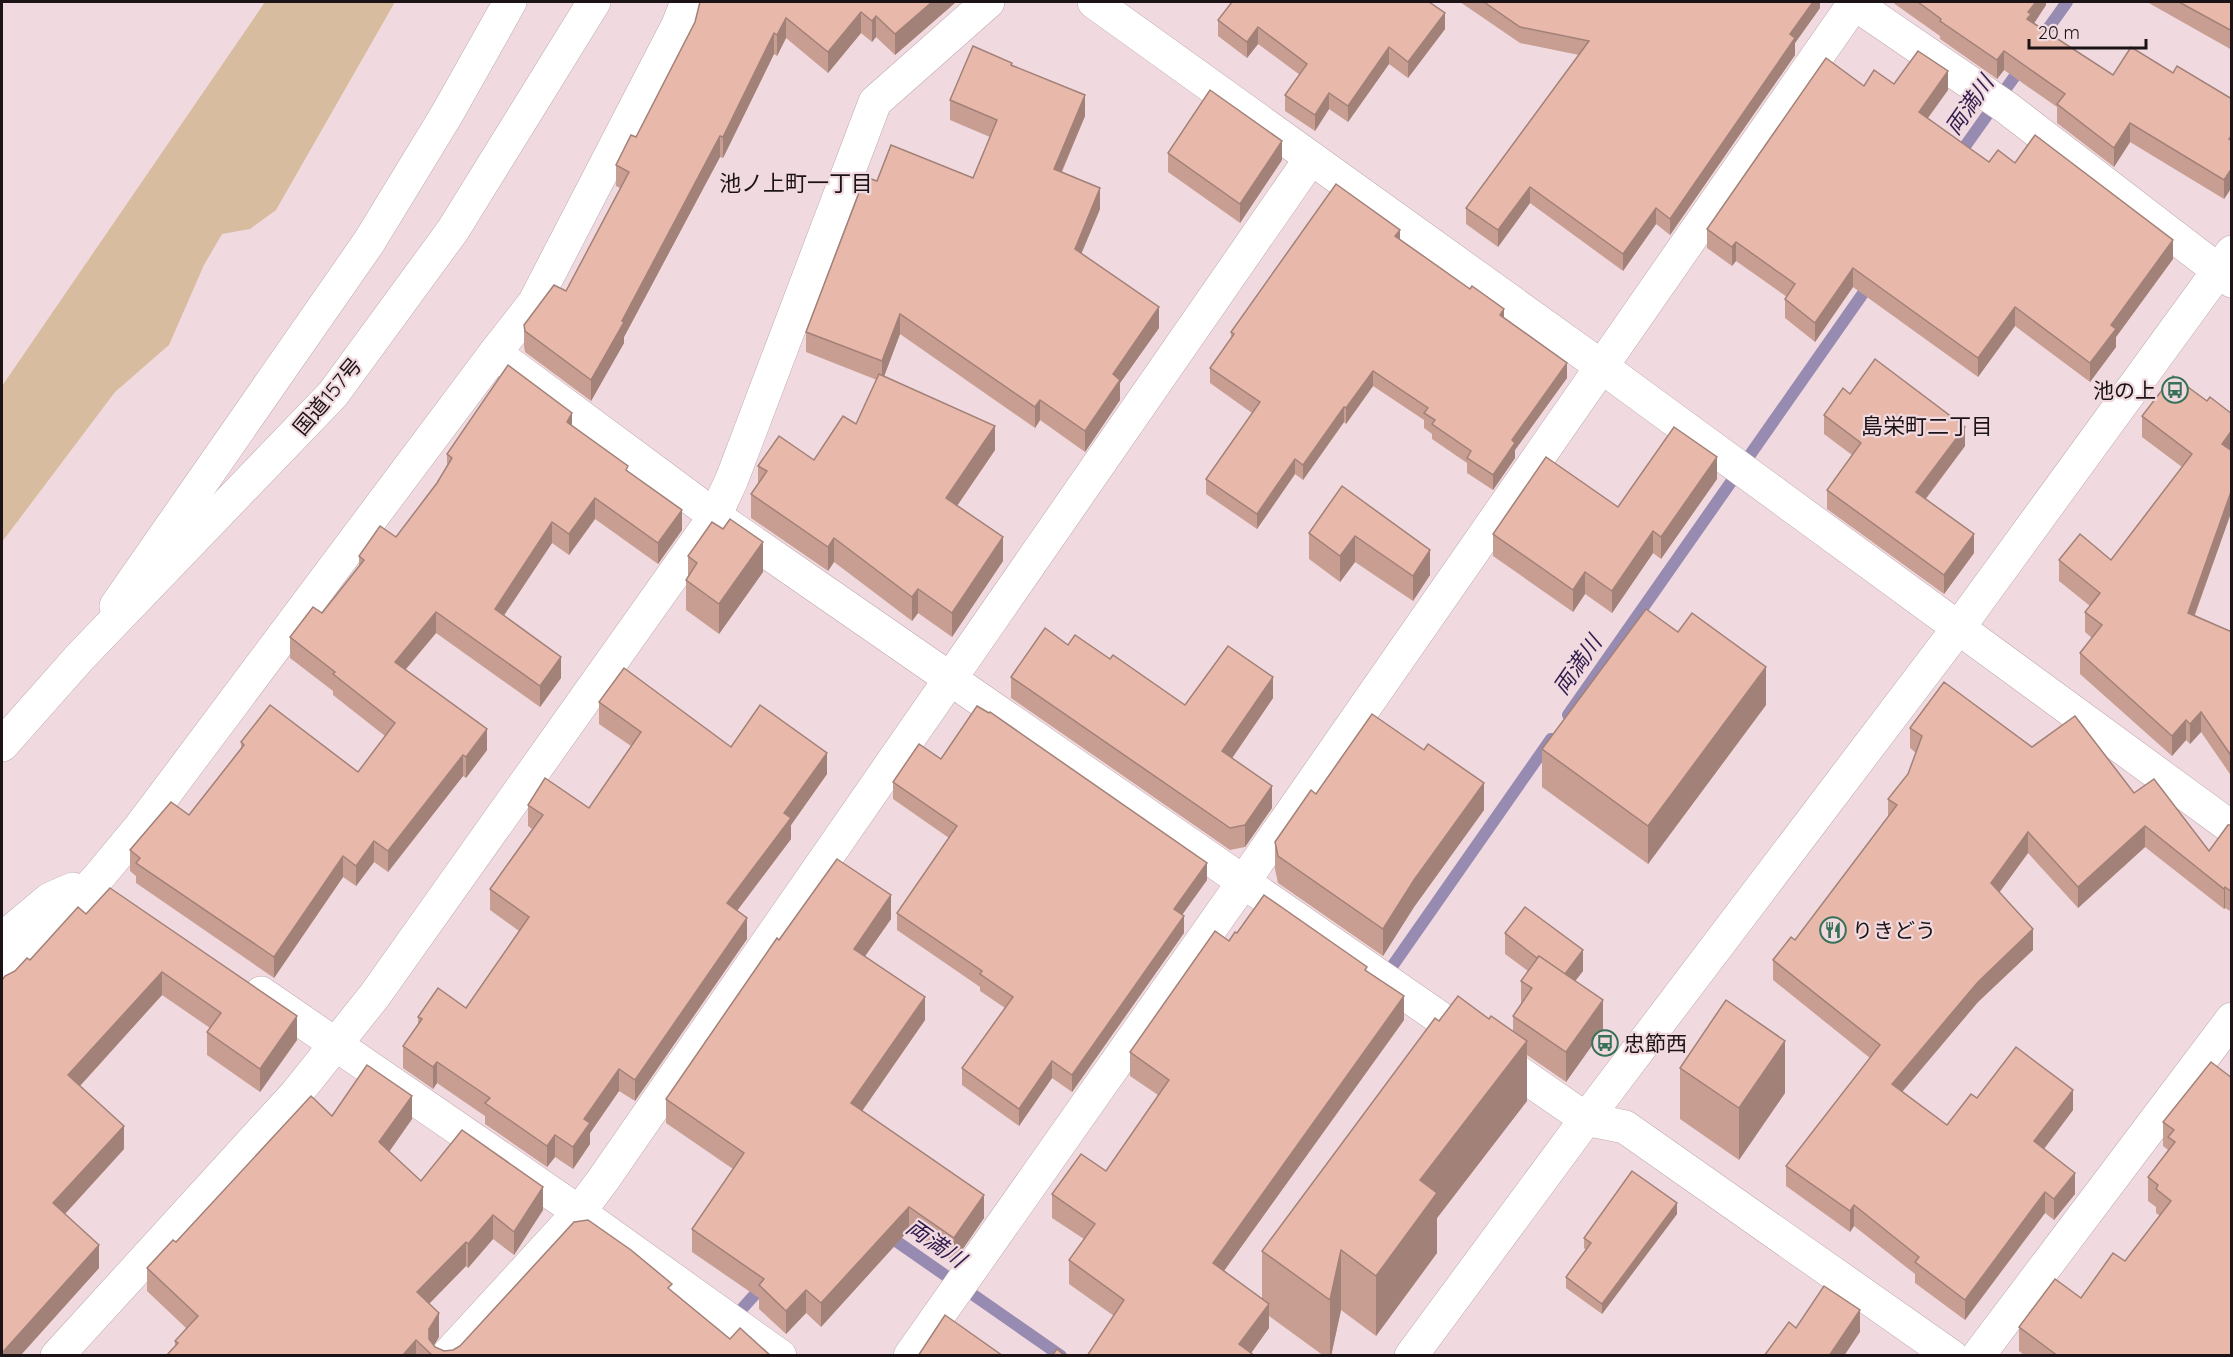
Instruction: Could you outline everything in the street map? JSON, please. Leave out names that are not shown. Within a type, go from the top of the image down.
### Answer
[{"type":"main road","points":[[81,657],[369,242],[447,114],[510,2]]},
{"type":"main road","name":"国道157号","points":[[2,745],[81,657],[333,394],[453,230],[594,2]]},
{"type":"main road","points":[[2,981],[97,879],[141,826],[534,303],[678,25],[687,2]]},
{"type":"main road","points":[[57,1356],[296,1094],[375,995],[715,516],[732,479],[876,102],[988,2]]},
{"type":"main road","points":[[1094,2],[1602,367],[2232,828]]},
{"type":"main road","points":[[910,1356],[1244,881],[1854,2],[1997,101],[2227,268],[1959,627],[1586,1119],[1411,1356]]},
{"type":"main road","points":[[447,1356],[579,1212],[603,1180],[1311,158]]},
{"type":"main road","points":[[495,353],[715,516],[1586,1119],[1625,1127],[1951,1356]]},
{"type":"main road","points":[[97,879],[125,898]]},
{"type":"main road","points":[[2,939],[50,899],[97,879]]},
{"type":"main road","points":[[240,978],[579,1212],[780,1356]]},
{"type":"main road","points":[[1978,1356],[2232,1019]]},
{"type":"shaded area","points":[[265,2],[395,2],[276,210],[250,229],[222,234],[204,265],[169,345],[115,392],[2,542],[2,386]]},
{"type":"building","points":[[700,2],[932,2],[895,34],[876,16],[872,21],[861,12],[828,52],[786,18],[777,35],[774,33],[723,137],[720,136],[622,321],[624,322],[591,380],[525,331],[524,325],[554,285],[566,291],[629,172],[616,165],[631,135],[636,137],[695,22]]},
{"type":"building","points":[[1232,2],[1429,2],[1445,13],[1408,62],[1389,47],[1348,106],[1329,93],[1315,115],[1285,95],[1307,64],[1258,27],[1247,42],[1218,20]]},
{"type":"building","points":[[1484,2],[1813,2],[1790,34],[1795,38],[1670,219],[1656,208],[1623,254],[1530,187],[1498,230],[1466,208],[1589,41],[1520,27]]},
{"type":"building","points":[[1918,2],[2036,2],[2028,12],[2031,14],[2027,19],[2113,75],[2131,47],[2173,73],[2177,66],[2232,99],[2232,135],[2229,139],[2232,141],[2232,168],[2224,180],[2130,123],[2114,148],[2057,104],[2065,94],[2004,51],[1997,60],[1940,21],[1941,19]]},
{"type":"building","points":[[2179,2],[2232,2],[2232,31]]},
{"type":"building","points":[[973,46],[1012,63],[1011,65],[1085,95],[1054,169],[1100,188],[1075,249],[1159,307],[1113,374],[1120,380],[1085,431],[1040,400],[1035,407],[900,314],[882,361],[806,332],[865,177],[877,181],[891,145],[973,178],[997,120],[950,100]]},
{"type":"building","points":[[1918,51],[1948,71],[1919,112],[1989,162],[1998,150],[2015,163],[2035,135],[2173,240],[2111,325],[2116,329],[2090,363],[2015,307],[1978,358],[1853,268],[1815,323],[1785,299],[1795,284],[1736,242],[1732,247],[1707,229],[1826,58],[1864,86],[1874,70],[1894,84]]},
{"type":"building","points":[[1210,90],[1282,141],[1240,204],[1168,153]]},
{"type":"building","points":[[1336,184],[1400,230],[1395,236],[1470,289],[1472,286],[1504,309],[1500,315],[1567,363],[1512,440],[1515,443],[1493,475],[1467,458],[1471,451],[1432,424],[1435,420],[1424,413],[1428,408],[1373,371],[1303,465],[1295,459],[1257,514],[1206,479],[1260,402],[1210,368],[1234,334],[1231,332]]},
{"type":"building","points":[[1875,359],[1965,427],[1916,492],[1974,534],[1944,575],[1827,490],[1861,443],[1824,415],[1843,388],[1850,394]]},
{"type":"building","points":[[508,365],[572,413],[567,422],[628,466],[626,470],[682,510],[658,543],[595,498],[569,534],[552,522],[495,609],[561,657],[540,686],[436,612],[395,662],[487,729],[466,757],[463,755],[388,851],[374,841],[356,866],[343,856],[274,957],[136,863],[140,858],[130,850],[171,802],[189,815],[244,745],[241,742],[270,705],[358,772],[395,723],[290,637],[313,607],[322,613],[364,560],[359,556],[380,526],[396,537],[437,483],[452,458],[447,454]]},
{"type":"building","points":[[879,374],[995,426],[946,498],[1003,537],[952,613],[918,589],[912,597],[834,538],[828,547],[751,494],[767,471],[758,466],[779,436],[814,460],[843,416],[856,424]]},
{"type":"building","points":[[2173,376],[2207,401],[2210,397],[2232,414],[2232,430],[2222,444],[2232,451],[2232,489],[2188,613],[2232,632],[2232,757],[2201,712],[2190,724],[2186,720],[2172,736],[2080,653],[2102,625],[2085,612],[2100,593],[2059,560],[2080,534],[2111,560],[2192,454],[2142,416]]},
{"type":"building","points":[[1674,427],[1717,457],[1661,537],[1653,531],[1612,591],[1585,572],[1573,590],[1493,534],[1546,457],[1618,507]]},
{"type":"building","points":[[1342,486],[1430,550],[1413,576],[1355,536],[1340,556],[1309,533]]},
{"type":"building","points":[[730,519],[763,542],[719,604],[686,580],[697,563],[688,556],[712,522],[723,529]]},
{"type":"building","points":[[1646,609],[1678,632],[1692,613],[1766,667],[1648,826],[1542,749]]},
{"type":"building","points":[[1045,628],[1068,645],[1075,635],[1110,659],[1113,655],[1185,705],[1228,646],[1273,677],[1222,751],[1272,786],[1245,825],[1230,828],[1011,677]]},
{"type":"building","points":[[624,668],[731,747],[760,705],[827,753],[784,813],[791,818],[727,903],[747,918],[635,1080],[619,1069],[584,1119],[590,1123],[573,1147],[555,1135],[547,1146],[485,1103],[490,1098],[437,1062],[433,1067],[403,1046],[422,1019],[418,1017],[438,988],[466,1008],[529,917],[490,889],[543,815],[528,805],[545,778],[589,808],[641,732],[599,702]]},
{"type":"building","points":[[1944,682],[2032,747],[2075,716],[2134,793],[2154,779],[2209,851],[2228,825],[2232,825],[2232,892],[2225,887],[2224,889],[2145,826],[2078,887],[2028,832],[1991,883],[2033,929],[1978,982],[1892,1084],[1947,1125],[1971,1094],[1977,1098],[2016,1047],[2073,1090],[2034,1141],[2075,1173],[2054,1199],[2045,1192],[1965,1300],[1915,1262],[1919,1257],[1854,1205],[1850,1211],[1786,1166],[1880,1045],[1773,960],[1791,937],[1795,940],[1897,805],[1888,799],[1908,774],[1922,736],[1910,728]]},
{"type":"building","points":[[977,706],[990,712],[1207,863],[1174,909],[1184,916],[1072,1075],[1052,1061],[1019,1109],[962,1068],[1013,997],[980,974],[982,971],[897,913],[957,826],[893,782],[919,744],[941,759]]},
{"type":"building","points":[[1372,714],[1424,750],[1428,744],[1484,783],[1414,880],[1383,929],[1278,856],[1275,842],[1311,790],[1316,794]]},
{"type":"building","points":[[837,859],[891,895],[854,949],[925,997],[851,1103],[984,1195],[954,1238],[909,1207],[821,1303],[806,1290],[786,1311],[759,1285],[764,1279],[692,1229],[744,1153],[666,1099],[777,938],[779,940]]},
{"type":"building","points":[[110,888],[297,1016],[260,1069],[207,1032],[221,1013],[162,972],[68,1075],[124,1126],[53,1203],[99,1245],[2,1353],[2,980],[15,971],[27,958],[30,960],[78,907],[86,914]]},
{"type":"building","points":[[1264,895],[1363,964],[1367,967],[1365,970],[1404,996],[1213,1263],[1269,1304],[1239,1344],[1255,1356],[1087,1356],[1124,1300],[1069,1260],[1095,1224],[1052,1194],[1081,1154],[1106,1171],[1169,1080],[1130,1052],[1215,931],[1229,941]]},
{"type":"building","points":[[1525,907],[1583,950],[1565,974],[1539,956],[1537,958],[1505,933]]},
{"type":"building","points":[[1539,956],[1603,1000],[1566,1052],[1513,1016],[1532,988],[1521,981]]},
{"type":"building","points":[[1458,996],[1489,1019],[1491,1016],[1527,1041],[1420,1180],[1437,1193],[1376,1276],[1341,1250],[1330,1300],[1262,1251],[1435,1018],[1439,1021]]},
{"type":"building","points":[[1726,1000],[1785,1041],[1739,1108],[1680,1068]]},
{"type":"building","points":[[2211,1062],[2232,1078],[2232,1356],[2058,1356],[2019,1327],[2055,1279],[2081,1298],[2113,1253],[2125,1261],[2171,1201],[2156,1189],[2158,1185],[2148,1177],[2175,1142],[2168,1137],[2174,1130],[2163,1122]]},
{"type":"building","points":[[367,1065],[412,1096],[379,1142],[421,1181],[462,1130],[543,1187],[514,1232],[493,1215],[468,1244],[466,1242],[417,1292],[439,1313],[429,1329],[429,1339],[435,1347],[444,1351],[460,1346],[574,1222],[588,1220],[631,1250],[672,1284],[668,1288],[730,1339],[740,1328],[771,1356],[433,1356],[416,1340],[402,1356],[166,1356],[178,1343],[175,1341],[198,1316],[147,1268],[173,1240],[176,1242],[311,1096],[332,1116]]},
{"type":"building","points":[[1632,1171],[1677,1203],[1602,1304],[1566,1277],[1591,1243],[1584,1238]]},
{"type":"building","points":[[1824,1286],[1860,1310],[1829,1356],[1764,1356],[1789,1322],[1796,1328]]},
{"type":"building","points":[[945,1315],[1003,1356],[918,1356]]},
{"type":"building","points":[[1057,1349],[1065,1356],[1052,1356]]},
{"type":"waterway","name":"両満川","points":[[2037,44],[2067,2]]},
{"type":"waterway","name":"両満川","points":[[1956,159],[2022,66]]},
{"type":"waterway","name":"両満川","points":[[1568,715],[1871,282]]},
{"type":"waterway","name":"両満川","points":[[1384,978],[1551,739]]},
{"type":"waterway","name":"両満川","points":[[886,1234],[1061,1356]]},
{"type":"waterway","name":"両満川","points":[[733,1319],[765,1283]]},
{"type":"place","name":"池の上","points":[[2175,390]]},
{"type":"place","name":"りきどう","points":[[1833,930]]},
{"type":"place","name":"忠節西","points":[[1605,1043]]},
{"type":"district","name":"池ノ上町一丁目","points":[[796,183]]},
{"type":"district","name":"島栄町二丁目","points":[[1927,426]]}]
